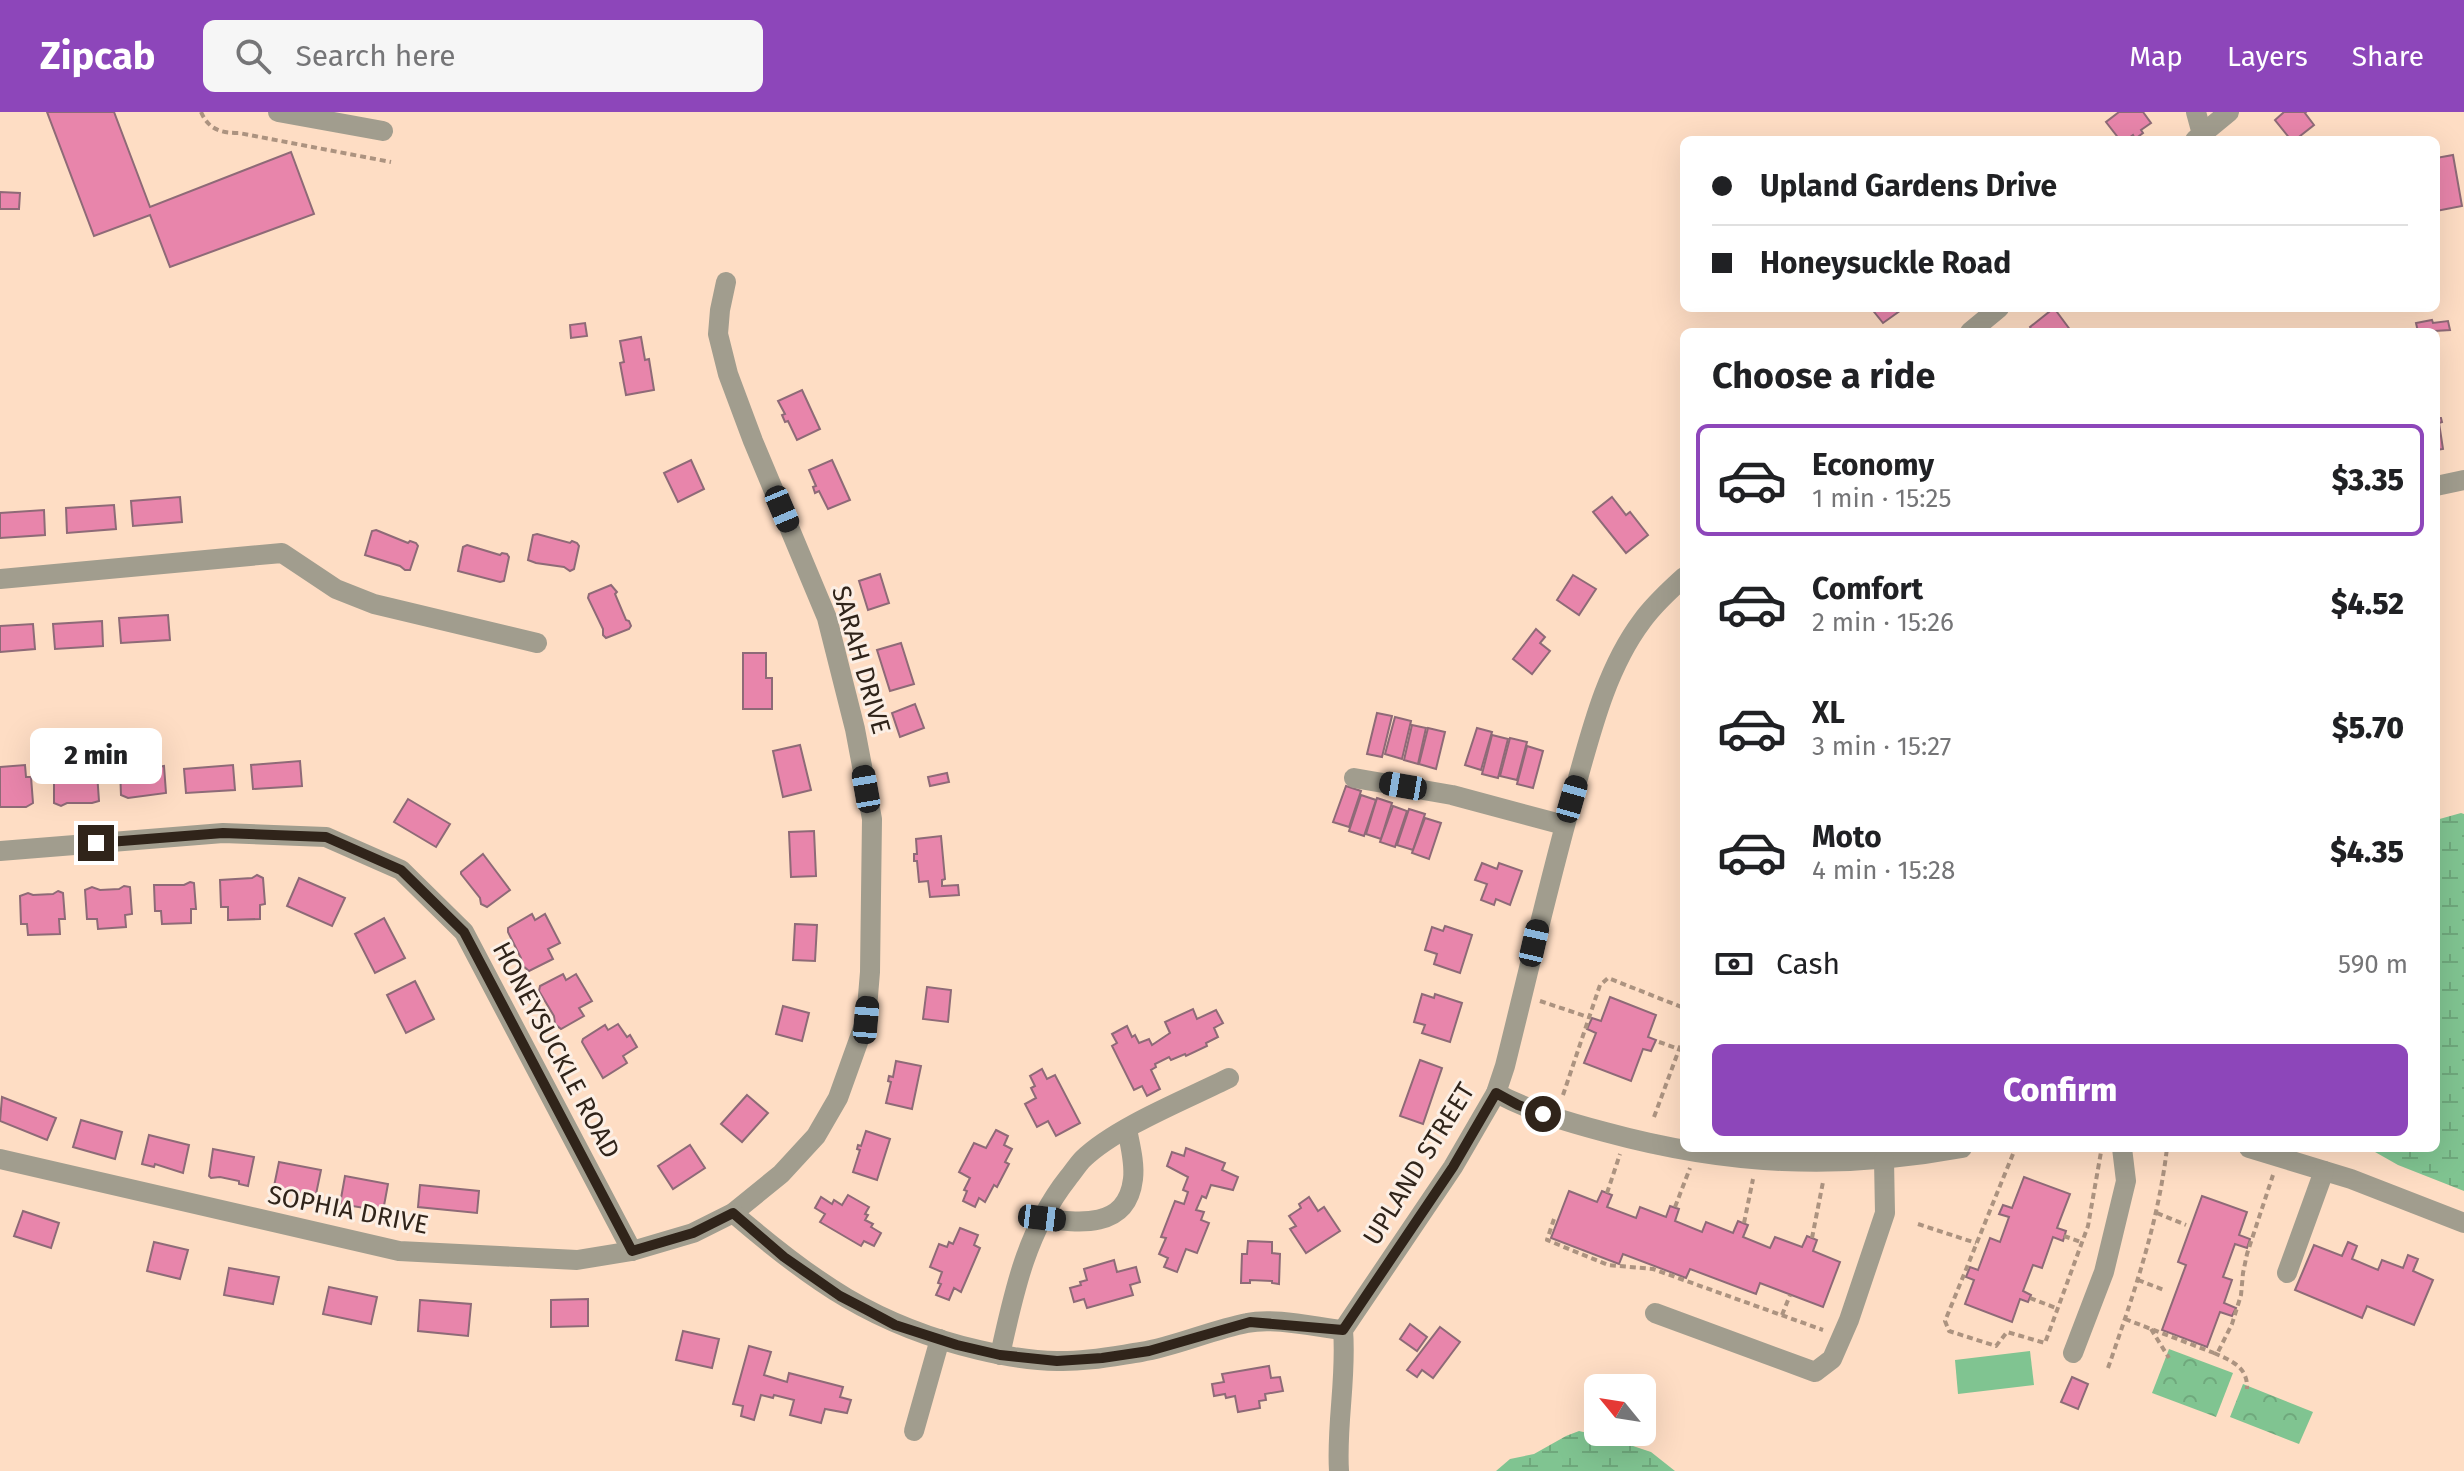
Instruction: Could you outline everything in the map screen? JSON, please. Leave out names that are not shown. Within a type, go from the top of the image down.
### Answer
[{"type":"street","points":[[278,112],[383,131]]},
{"type":"street","points":[[2196,112],[2199,136]]},
{"type":"street","points":[[2200,136],[2229,112]]},
{"type":"street","name":"SARAH DRIVE","points":[[726,282],[718,334],[728,374],[827,618],[855,729],[872,819],[870,972],[866,1020],[853,1058],[838,1098],[816,1136],[781,1174],[733,1213]]},
{"type":"street","points":[[1975,328],[1994,312]]},
{"type":"street","points":[[2440,485],[2464,480]]},
{"type":"street","points":[[0,579],[282,553],[336,589],[374,604],[537,643]]},
{"type":"street","name":"UPLAND STREET","points":[[1343,1330],[1453,1167],[1496,1093],[1564,825],[1605,691],[1625,649],[1656,603],[1680,581]]},
{"type":"street","points":[[1354,778],[1452,795],[1564,825]]},
{"type":"street","name":"HONEYSUCKLE ROAD","points":[[0,851],[223,833],[326,837],[401,870],[464,932],[632,1251]]},
{"type":"street","points":[[1000,1355],[1016,1283],[1042,1218],[1083,1158],[1127,1129],[1229,1078]]},
{"type":"street","points":[[1496,1093],[1518,1105],[1568,1122],[1686,1155],[1800,1163],[1884,1160],[1936,1152]]},
{"type":"street","points":[[1042,1218],[1087,1222],[1106,1219],[1114,1214],[1123,1204],[1133,1179],[1127,1129]]},
{"type":"street","points":[[2073,1353],[2104,1272],[2126,1181],[2122,1152]]},
{"type":"street","points":[[2277,1152],[2298,1155],[2324,1171],[2464,1223]]},
{"type":"street","name":"SOPHIA DRIVE","points":[[0,1159],[399,1251],[577,1260],[632,1251],[693,1233],[733,1213]]},
{"type":"street","points":[[1655,1313],[1815,1372],[1832,1359],[1842,1337],[1885,1213],[1884,1160]]},
{"type":"street","points":[[2287,1273],[2324,1171]]},
{"type":"street","points":[[733,1213],[784,1257],[840,1296],[895,1325],[1000,1355],[1057,1361],[1102,1358],[1149,1351],[1250,1322],[1343,1330],[1337,1448],[1339,1471]]},
{"type":"street","points":[[914,1431],[940,1339]]},
{"type":"path","points":[[201,112],[211,127],[222,133],[239,133],[391,162]]},
{"type":"path","points":[[1563,1095],[1600,985],[1608,978],[1680,1006]]},
{"type":"path","points":[[1522,995],[1589,1017]]},
{"type":"path","points":[[1654,1117],[1679,1049],[1659,1042]]},
{"type":"path","points":[[2013,1154],[1945,1321],[1949,1331],[1996,1346],[2007,1332],[2045,1343],[2088,1226],[2100,1152]]},
{"type":"path","points":[[2108,1368],[2157,1213],[2166,1152]]},
{"type":"path","points":[[1607,1193],[1620,1154]]},
{"type":"path","points":[[1675,1207],[1686,1155]]},
{"type":"path","points":[[2214,1353],[2218,1352],[2232,1324],[2241,1295],[2247,1254],[2275,1170]]},
{"type":"path","points":[[1744,1223],[1754,1175]]},
{"type":"path","points":[[1812,1238],[1823,1178]]},
{"type":"path","points":[[2157,1213],[2186,1225]]},
{"type":"path","points":[[1554,1219],[1547,1240],[1585,1256],[1608,1265],[1653,1269],[1842,1337]]},
{"type":"path","points":[[1918,1224],[1976,1243]]},
{"type":"path","points":[[2064,1236],[2082,1242]]},
{"type":"path","points":[[2138,1280],[2164,1290]]},
{"type":"path","points":[[1782,1316],[1790,1295]]},
{"type":"path","points":[[2030,1298],[2056,1308]]},
{"type":"path","points":[[2125,1319],[2238,1365],[2248,1379],[2247,1389]]},
{"type":"path","points":[[2151,1329],[2169,1358]]},
{"type":"green space","points":[[2464,814],[2464,1191],[2398,1165],[2375,1152],[2440,1152],[2440,819]]},
{"type":"green space","points":[[2169,1349],[2233,1373],[2216,1417],[2152,1393]]},
{"type":"green space","points":[[2030,1351],[2034,1385],[1958,1394],[1955,1360]]},
{"type":"green space","points":[[2243,1384],[2313,1412],[2299,1444],[2230,1417]]},
{"type":"green space","points":[[1584,1432],[1584,1446],[1633,1446],[1651,1452],[1675,1471],[1496,1471],[1510,1459],[1534,1454],[1566,1436]]},
{"type":"building","points":[[47,112],[114,112],[150,207],[291,152],[314,214],[170,267],[150,215],[94,236]]},
{"type":"building","points":[[2119,112],[2143,112],[2151,123],[2141,130],[2143,133],[2139,136],[2117,136],[2106,122]]},
{"type":"building","points":[[2284,112],[2306,112],[2314,125],[2300,136],[2288,136],[2275,120]]},
{"type":"building","points":[[2453,155],[2462,206],[2440,210],[2440,157]]},
{"type":"building","points":[[0,192],[20,193],[19,209],[0,209]]},
{"type":"building","points":[[1874,312],[1898,312],[1883,323]]},
{"type":"building","points":[[2049,312],[2057,312],[2069,328],[2031,328]]},
{"type":"building","points":[[2448,321],[2450,330],[2417,328],[2416,323]]},
{"type":"building","points":[[585,323],[587,336],[571,338],[570,325]]},
{"type":"building","points":[[641,337],[645,360],[649,359],[654,390],[626,395],[620,363],[624,362],[620,341]]},
{"type":"building","points":[[802,390],[820,429],[797,440],[788,421],[785,422],[782,415],[785,414],[778,401]]},
{"type":"building","points":[[691,460],[704,489],[678,502],[664,473]]},
{"type":"building","points":[[832,460],[850,500],[828,509],[819,491],[815,493],[813,487],[816,486],[809,470]]},
{"type":"building","points":[[180,497],[182,522],[133,526],[131,501]]},
{"type":"building","points":[[1612,497],[1626,515],[1630,512],[1648,535],[1626,553],[1593,512]]},
{"type":"building","points":[[114,505],[116,529],[67,533],[66,508]]},
{"type":"building","points":[[44,510],[45,535],[0,538],[0,513]]},
{"type":"building","points":[[372,531],[408,543],[416,543],[418,546],[410,570],[365,555]]},
{"type":"building","points":[[533,535],[577,543],[574,569],[570,571],[528,560]]},
{"type":"building","points":[[467,545],[500,555],[507,554],[504,581],[458,571],[463,547]]},
{"type":"building","points":[[880,574],[889,603],[868,610],[859,581]]},
{"type":"building","points":[[1573,575],[1596,589],[1579,615],[1557,600]]},
{"type":"building","points":[[611,585],[631,626],[606,638],[588,598],[589,594]]},
{"type":"building","points":[[168,615],[170,640],[121,643],[119,618]]},
{"type":"building","points":[[102,621],[103,646],[55,649],[53,624]]},
{"type":"building","points":[[33,624],[35,649],[0,652],[0,626]]},
{"type":"building","points":[[1536,629],[1545,637],[1540,643],[1550,651],[1532,674],[1513,659]]},
{"type":"building","points":[[901,643],[914,684],[890,691],[877,650]]},
{"type":"building","points":[[743,653],[766,653],[766,678],[772,678],[772,709],[743,709]]},
{"type":"building","points":[[915,704],[924,728],[900,737],[892,713]]},
{"type":"building","points":[[1377,713],[1392,716],[1382,757],[1367,754]]},
{"type":"building","points":[[1395,717],[1411,721],[1402,759],[1385,754]]},
{"type":"building","points":[[1412,725],[1426,728],[1418,764],[1404,760]]},
{"type":"building","points":[[1428,728],[1445,732],[1436,769],[1419,764]]},
{"type":"building","points":[[1477,728],[1492,732],[1481,770],[1465,765]]},
{"type":"building","points":[[1492,735],[1508,739],[1498,778],[1482,774]]},
{"type":"building","points":[[1510,738],[1527,742],[1517,780],[1500,776]]},
{"type":"building","points":[[800,745],[811,790],[783,797],[773,751]]},
{"type":"building","points":[[1527,746],[1543,751],[1533,788],[1517,784]]},
{"type":"building","points":[[157,754],[158,767],[164,766],[166,793],[128,798],[121,795],[120,769],[125,770],[124,756]]},
{"type":"building","points":[[91,757],[92,773],[97,773],[99,801],[61,806],[54,803],[54,776],[59,776],[58,760]]},
{"type":"building","points":[[300,761],[302,786],[253,789],[251,765]]},
{"type":"building","points":[[25,765],[26,777],[31,777],[33,803],[26,807],[0,807],[0,767]]},
{"type":"building","points":[[233,765],[235,790],[186,793],[184,769]]},
{"type":"building","points":[[947,773],[949,782],[930,786],[928,777]]},
{"type":"building","points":[[1346,786],[1361,791],[1349,827],[1333,822]]},
{"type":"building","points":[[1361,795],[1376,800],[1364,836],[1349,831]]},
{"type":"building","points":[[1377,798],[1392,803],[1381,839],[1366,834]]},
{"type":"building","points":[[408,799],[450,824],[436,847],[394,822]]},
{"type":"building","points":[[1393,806],[1407,811],[1395,847],[1380,842]]},
{"type":"building","points":[[1409,809],[1425,814],[1413,850],[1397,845]]},
{"type":"building","points":[[1425,818],[1441,823],[1429,859],[1412,853]]},
{"type":"building","points":[[814,831],[816,876],[791,877],[789,832]]},
{"type":"building","points":[[941,836],[945,879],[942,886],[958,885],[959,895],[930,897],[928,881],[919,882],[917,861],[914,861],[916,839]]},
{"type":"building","points":[[483,854],[510,890],[487,907],[481,904],[480,898],[461,874]]},
{"type":"building","points":[[1482,863],[1497,869],[1499,863],[1522,871],[1510,905],[1496,899],[1494,905],[1481,900],[1487,884],[1475,880]]},
{"type":"building","points":[[257,875],[263,878],[265,904],[260,905],[260,919],[228,920],[228,907],[221,907],[220,880]]},
{"type":"building","points":[[299,878],[345,898],[332,926],[287,906]]},
{"type":"building","points":[[194,883],[196,909],[191,909],[191,923],[162,924],[161,911],[155,911],[154,885],[184,885]]},
{"type":"building","points":[[92,887],[100,890],[119,889],[130,887],[132,914],[125,915],[126,927],[98,929],[97,919],[87,919],[85,890]]},
{"type":"building","points":[[63,893],[65,919],[59,919],[60,934],[28,935],[27,924],[21,924],[20,896]]},
{"type":"building","points":[[532,914],[535,920],[545,914],[560,943],[548,949],[553,959],[529,971],[522,965],[508,928]]},
{"type":"building","points":[[384,918],[405,958],[375,973],[355,934]]},
{"type":"building","points":[[795,924],[817,925],[815,961],[793,960]]},
{"type":"building","points":[[1445,926],[1472,935],[1460,973],[1434,964],[1437,954],[1425,950],[1432,927],[1443,931]]},
{"type":"building","points":[[563,974],[566,980],[576,974],[592,1001],[579,1008],[584,1016],[561,1029],[555,1024],[554,1016],[539,991],[540,986]]},
{"type":"building","points":[[415,981],[434,1019],[406,1033],[387,995]]},
{"type":"building","points":[[927,987],[951,990],[948,1022],[923,1019]]},
{"type":"building","points":[[1422,994],[1434,998],[1435,994],[1462,1003],[1450,1042],[1422,1033],[1425,1025],[1414,1022]]},
{"type":"building","points":[[1610,997],[1656,1015],[1648,1037],[1656,1040],[1651,1051],[1643,1049],[1631,1081],[1584,1063],[1596,1033],[1587,1029],[1592,1018],[1601,1021]]},
{"type":"building","points":[[783,1006],[809,1013],[802,1041],[776,1034]]},
{"type":"building","points":[[1193,1009],[1197,1019],[1216,1010],[1223,1023],[1214,1028],[1218,1037],[1186,1056],[1171,1060],[1169,1057],[1155,1064],[1156,1067],[1151,1070],[1160,1089],[1147,1096],[1142,1086],[1134,1090],[1112,1046],[1117,1043],[1112,1034],[1127,1026],[1139,1043],[1149,1039],[1152,1045],[1170,1033],[1165,1022]]},
{"type":"building","points":[[618,1024],[637,1047],[623,1056],[627,1063],[603,1078],[582,1042],[605,1025],[608,1030]]},
{"type":"building","points":[[1420,1060],[1442,1068],[1423,1124],[1400,1116]]},
{"type":"building","points":[[896,1061],[921,1066],[912,1109],[886,1103],[891,1082],[888,1081],[889,1076],[893,1077]]},
{"type":"building","points":[[1042,1069],[1047,1079],[1055,1075],[1080,1123],[1056,1136],[1048,1121],[1037,1127],[1025,1104],[1036,1098],[1030,1076]]},
{"type":"building","points":[[747,1095],[768,1113],[742,1142],[721,1124]]},
{"type":"building","points":[[2,1097],[56,1118],[47,1140],[0,1121]]},
{"type":"building","points":[[81,1120],[122,1132],[115,1159],[73,1147]]},
{"type":"building","points":[[996,1130],[1008,1136],[1004,1145],[1012,1149],[1005,1162],[1009,1164],[997,1187],[994,1185],[985,1202],[979,1198],[975,1207],[963,1201],[970,1178],[959,1172],[974,1143],[986,1148]]},
{"type":"building","points":[[866,1131],[890,1139],[877,1180],[853,1172],[860,1150],[857,1149],[858,1145],[861,1146]]},
{"type":"building","points":[[149,1135],[189,1145],[183,1173],[155,1164],[154,1167],[142,1164]]},
{"type":"building","points":[[690,1145],[705,1168],[673,1189],[658,1166]]},
{"type":"building","points":[[1186,1148],[1225,1163],[1222,1170],[1238,1177],[1233,1190],[1211,1185],[1206,1198],[1202,1196],[1196,1210],[1204,1212],[1201,1220],[1209,1223],[1197,1253],[1186,1249],[1177,1272],[1164,1267],[1168,1258],[1159,1254],[1166,1238],[1161,1237],[1175,1201],[1184,1204],[1188,1192],[1183,1190],[1188,1177],[1167,1166],[1172,1152],[1184,1156]]},
{"type":"building","points":[[213,1149],[254,1157],[248,1186],[239,1184],[239,1181],[209,1176]]},
{"type":"building","points":[[279,1162],[321,1170],[315,1199],[302,1197],[302,1193],[273,1191]]},
{"type":"building","points":[[345,1176],[388,1184],[383,1211],[340,1204]]},
{"type":"building","points":[[2024,1177],[2070,1194],[2057,1228],[2066,1231],[2063,1241],[2053,1237],[2042,1268],[2033,1265],[2023,1291],[2031,1295],[2028,1302],[2020,1299],[2012,1322],[1965,1304],[1974,1280],[1966,1277],[1970,1267],[1978,1270],[1990,1238],[2000,1242],[2009,1217],[1999,1214],[2003,1205],[2012,1208]]},
{"type":"building","points":[[420,1185],[479,1191],[477,1213],[418,1207]]},
{"type":"building","points":[[1569,1191],[1597,1202],[1602,1191],[1612,1195],[1607,1207],[1636,1218],[1640,1207],[1666,1217],[1670,1206],[1679,1209],[1675,1221],[1702,1232],[1706,1222],[1733,1233],[1738,1221],[1748,1225],[1743,1237],[1770,1248],[1775,1237],[1802,1247],[1807,1236],[1817,1240],[1813,1251],[1840,1262],[1823,1307],[1760,1283],[1756,1294],[1690,1269],[1686,1278],[1623,1254],[1619,1264],[1551,1238]]},
{"type":"building","points":[[848,1195],[869,1207],[865,1220],[881,1233],[874,1246],[864,1241],[861,1246],[820,1222],[825,1214],[815,1208],[821,1197],[832,1204],[834,1200],[842,1205]]},
{"type":"building","points":[[2202,1196],[2247,1212],[2239,1235],[2250,1239],[2247,1248],[2235,1244],[2223,1277],[2232,1280],[2224,1303],[2236,1308],[2232,1316],[2220,1312],[2207,1347],[2162,1330],[2186,1265],[2178,1262]]},
{"type":"building","points":[[1309,1197],[1318,1211],[1324,1207],[1340,1231],[1306,1253],[1290,1229],[1296,1226],[1289,1216],[1301,1208],[1299,1204]]},
{"type":"building","points":[[23,1211],[59,1223],[51,1248],[14,1236]]},
{"type":"building","points":[[960,1228],[978,1235],[974,1245],[980,1248],[961,1292],[954,1288],[949,1300],[936,1295],[942,1272],[930,1267],[939,1244],[947,1247],[949,1242],[953,1244]]},
{"type":"building","points":[[1248,1241],[1272,1242],[1272,1253],[1280,1254],[1279,1284],[1250,1280],[1250,1283],[1241,1283],[1242,1254],[1247,1254]]},
{"type":"building","points":[[154,1242],[188,1250],[180,1279],[147,1271]]},
{"type":"building","points":[[2348,1242],[2357,1246],[2352,1259],[2378,1270],[2382,1260],[2403,1268],[2408,1255],[2418,1259],[2413,1271],[2433,1280],[2414,1325],[2367,1306],[2362,1318],[2295,1290],[2314,1245],[2342,1256]]},
{"type":"building","points":[[1114,1260],[1117,1272],[1136,1267],[1140,1282],[1130,1285],[1133,1295],[1087,1308],[1084,1299],[1074,1302],[1070,1288],[1087,1280],[1084,1269]]},
{"type":"building","points":[[229,1268],[279,1277],[273,1304],[224,1295]]},
{"type":"building","points":[[329,1287],[377,1297],[371,1324],[323,1314]]},
{"type":"building","points":[[588,1299],[588,1326],[551,1327],[551,1300]]},
{"type":"building","points":[[420,1300],[471,1304],[468,1336],[418,1331]]},
{"type":"building","points":[[1410,1324],[1427,1337],[1417,1351],[1400,1339]]},
{"type":"building","points":[[1440,1327],[1460,1342],[1433,1378],[1422,1370],[1417,1377],[1407,1370]]},
{"type":"building","points":[[683,1331],[719,1339],[712,1368],[676,1360]]},
{"type":"building","points":[[749,1346],[771,1352],[764,1375],[787,1382],[789,1373],[843,1387],[840,1397],[851,1400],[847,1413],[825,1409],[821,1423],[790,1415],[794,1400],[761,1395],[754,1420],[741,1416],[743,1406],[733,1404]]},
{"type":"building","points":[[1269,1366],[1271,1378],[1280,1377],[1283,1391],[1265,1394],[1266,1400],[1259,1401],[1260,1408],[1238,1412],[1235,1396],[1214,1396],[1212,1384],[1224,1382],[1222,1374]]},
{"type":"building","points":[[2072,1377],[2088,1384],[2078,1409],[2061,1402]]},
{"type":"route","points":[[96,843],[223,833],[326,837],[401,870],[464,932],[632,1251],[693,1233],[733,1213],[784,1257],[840,1296],[895,1325],[1000,1355],[1057,1361],[1102,1358],[1149,1351],[1250,1322],[1343,1330],[1453,1167],[1496,1093],[1543,1114]]}]
